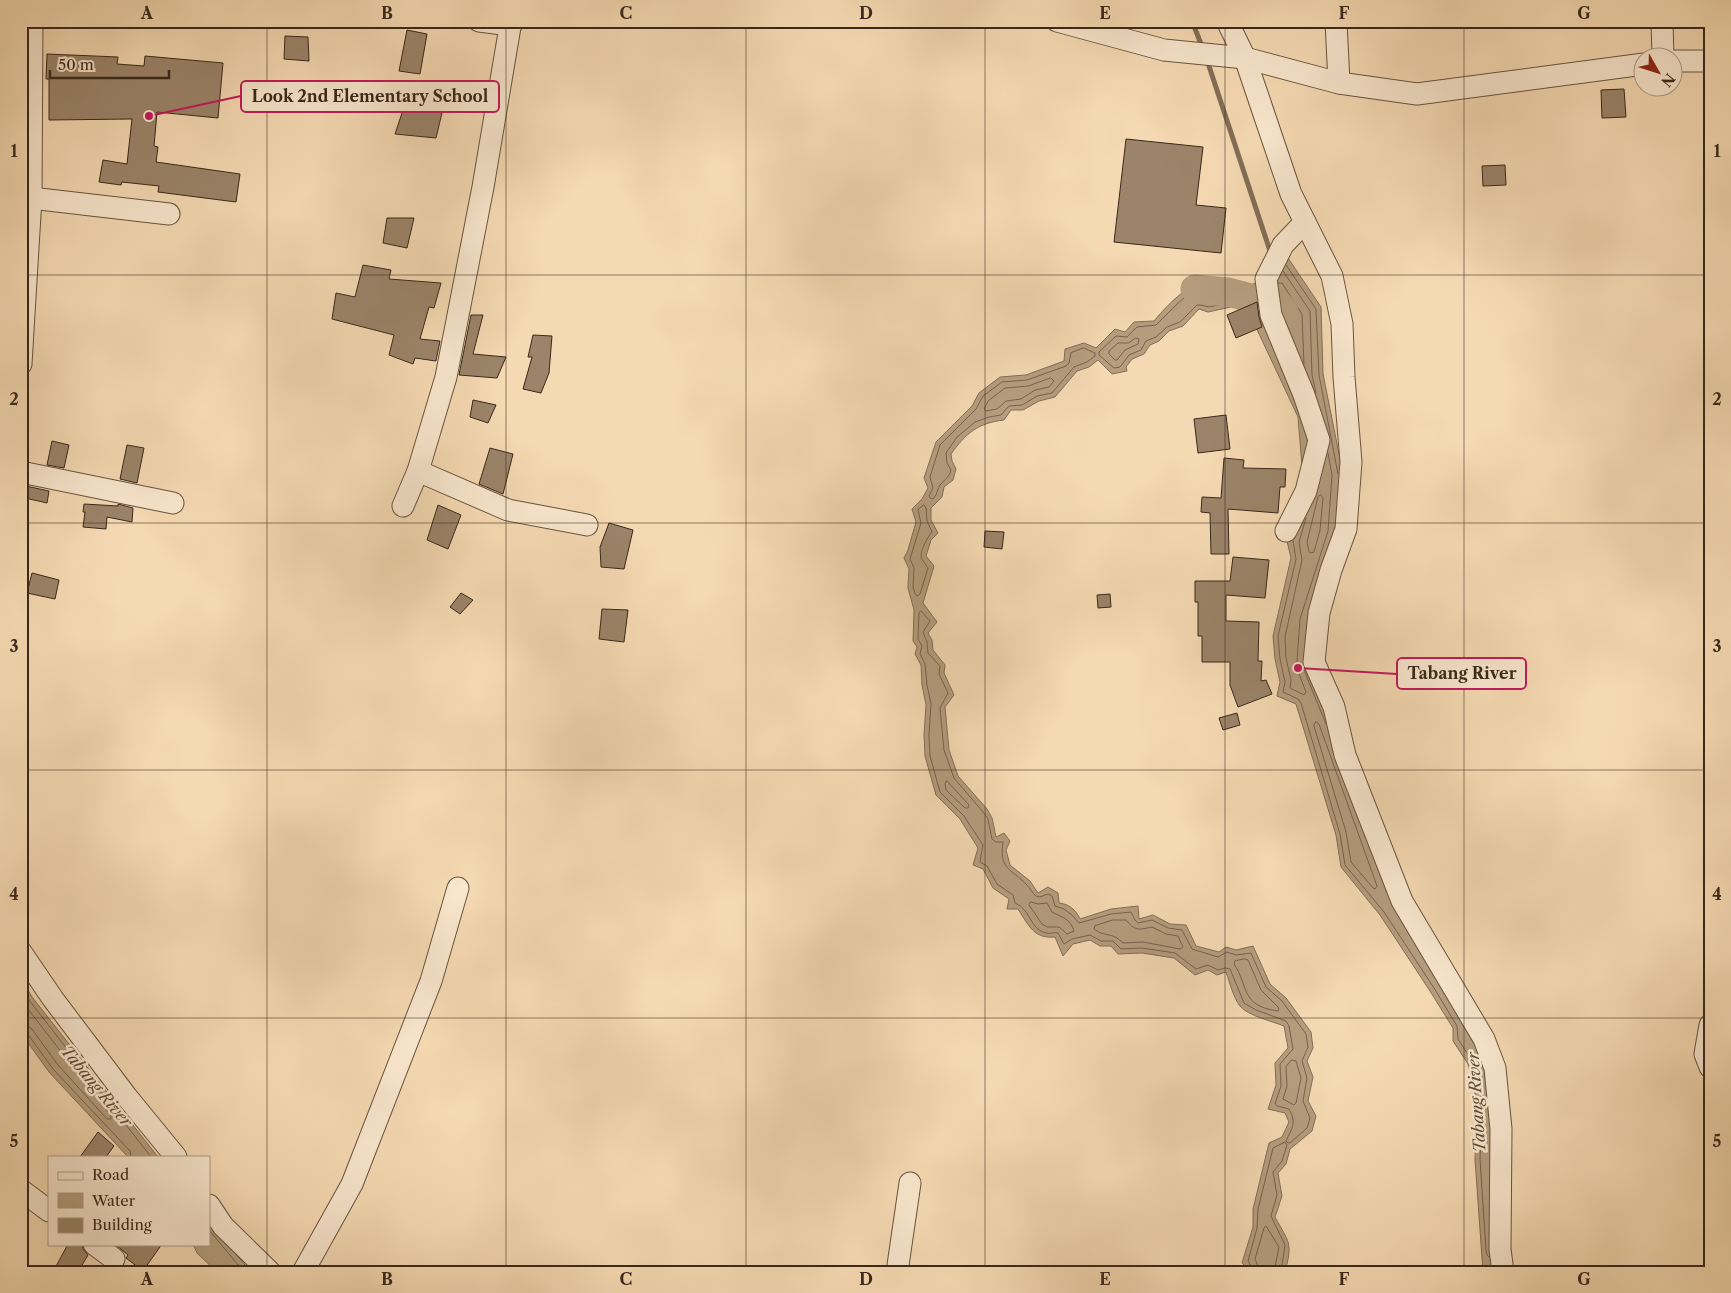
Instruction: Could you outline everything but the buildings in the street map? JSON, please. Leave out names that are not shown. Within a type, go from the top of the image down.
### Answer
[{"type":"street","points":[[21,364],[32,198],[32,21]]},
{"type":"street","points":[[403,506],[418,471],[446,377],[483,187],[511,23],[479,21]]},
{"type":"street","points":[[1057,21],[1164,50],[1241,57],[1339,83],[1417,94],[1634,65]]},
{"type":"street","points":[[1227,21],[1301,226],[1332,276],[1342,324],[1344,378],[1351,462],[1346,529],[1331,570],[1319,613],[1314,662],[1334,707],[1345,755],[1402,901],[1484,1039],[1495,1068],[1501,1129],[1500,1241],[1503,1272]]},
{"type":"street","points":[[1336,21],[1339,83]]},
{"type":"street","points":[[1662,21],[1663,48]]},
{"type":"street","points":[[1684,61],[1710,61]]},
{"type":"street","points":[[32,198],[169,214]]},
{"type":"street","points":[[1286,531],[1306,491],[1319,440],[1304,395],[1272,315],[1266,279],[1282,245],[1301,226]]},
{"type":"street","points":[[418,471],[508,510],[587,525]]},
{"type":"street","points":[[21,472],[173,503]]},
{"type":"street","points":[[303,1272],[352,1184],[431,981],[458,888]]},
{"type":"street","points":[[21,952],[64,1014],[127,1097],[175,1156]]},
{"type":"street","points":[[1710,1025],[1706,1054],[1710,1068]]},
{"type":"street","points":[[897,1272],[910,1183]]},
{"type":"street","points":[[21,1190],[48,1210]]},
{"type":"street","points":[[210,1207],[222,1226],[270,1272]]},
{"type":"street","points":[[97,1246],[114,1259]]},
{"type":"water","points":[[1284,252],[1321,307],[1323,374],[1343,474],[1339,534],[1310,671],[1492,1075],[1499,1272],[1483,1272],[1475,1159],[1477,1102],[1468,1064],[1453,1041],[1453,1028],[1430,991],[1380,915],[1341,867],[1336,835],[1296,704],[1277,696],[1280,682],[1273,636],[1291,558],[1287,541],[1294,520],[1303,478],[1298,417],[1246,306],[1253,284],[1259,282]]},
{"type":"water","points":[[1214,277],[1228,282],[1236,288],[1231,307],[1208,312],[1199,309],[1183,326],[1169,331],[1159,341],[1150,345],[1144,354],[1132,359],[1126,367],[1127,371],[1112,374],[1098,360],[1089,367],[1077,371],[1055,397],[1039,401],[1023,410],[1011,410],[1004,420],[995,421],[973,430],[962,440],[951,454],[956,469],[953,480],[944,487],[942,497],[931,508],[931,520],[938,533],[931,540],[926,556],[934,566],[923,603],[937,622],[928,633],[932,640],[933,650],[945,665],[944,673],[954,695],[945,707],[949,750],[958,776],[987,809],[992,818],[996,837],[1004,833],[1010,841],[1006,850],[1010,865],[1030,881],[1038,893],[1048,887],[1058,893],[1059,903],[1072,908],[1080,919],[1111,909],[1138,906],[1139,919],[1153,915],[1170,924],[1186,925],[1196,946],[1219,952],[1226,947],[1236,950],[1253,946],[1270,984],[1286,998],[1311,1032],[1313,1048],[1307,1061],[1313,1077],[1308,1101],[1316,1116],[1312,1131],[1290,1149],[1286,1164],[1278,1173],[1282,1196],[1275,1217],[1284,1232],[1289,1248],[1285,1272],[1245,1272],[1247,1268],[1242,1263],[1253,1227],[1253,1209],[1269,1143],[1282,1137],[1289,1122],[1285,1113],[1268,1109],[1276,1085],[1275,1063],[1288,1048],[1284,1026],[1244,1010],[1235,998],[1226,972],[1217,975],[1208,970],[1195,975],[1174,958],[1142,953],[1118,954],[1111,946],[1100,946],[1090,940],[1073,944],[1063,956],[1055,937],[1037,934],[1029,926],[1018,909],[1007,909],[1009,899],[993,888],[983,869],[973,865],[978,848],[960,819],[936,795],[925,756],[926,705],[921,665],[915,654],[917,647],[913,641],[914,610],[908,588],[909,569],[904,558],[916,522],[912,509],[922,499],[928,488],[924,478],[936,442],[972,406],[979,393],[1000,377],[1026,375],[1064,361],[1065,349],[1084,343],[1096,348],[1115,329],[1125,332],[1134,322],[1154,321],[1189,288]]},
{"type":"water","points":[[21,978],[32,997],[157,1156],[127,1156],[49,1072],[21,1033]]},
{"type":"water","points":[[210,1223],[251,1272],[217,1272],[197,1253],[194,1246],[210,1246]]},
{"type":"waterway","points":[[1192,21],[1203,49]]},
{"type":"waterway","points":[[1207,60],[1271,254]]},
{"type":"waterway","name":"Tabang River","points":[[1195,289],[1228,292],[1280,306],[1284,311]]},
{"type":"place","name":"Look 2nd Elementary School","points":[[149,116]]},
{"type":"place","name":"Tabang River","points":[[1298,668]]}]
